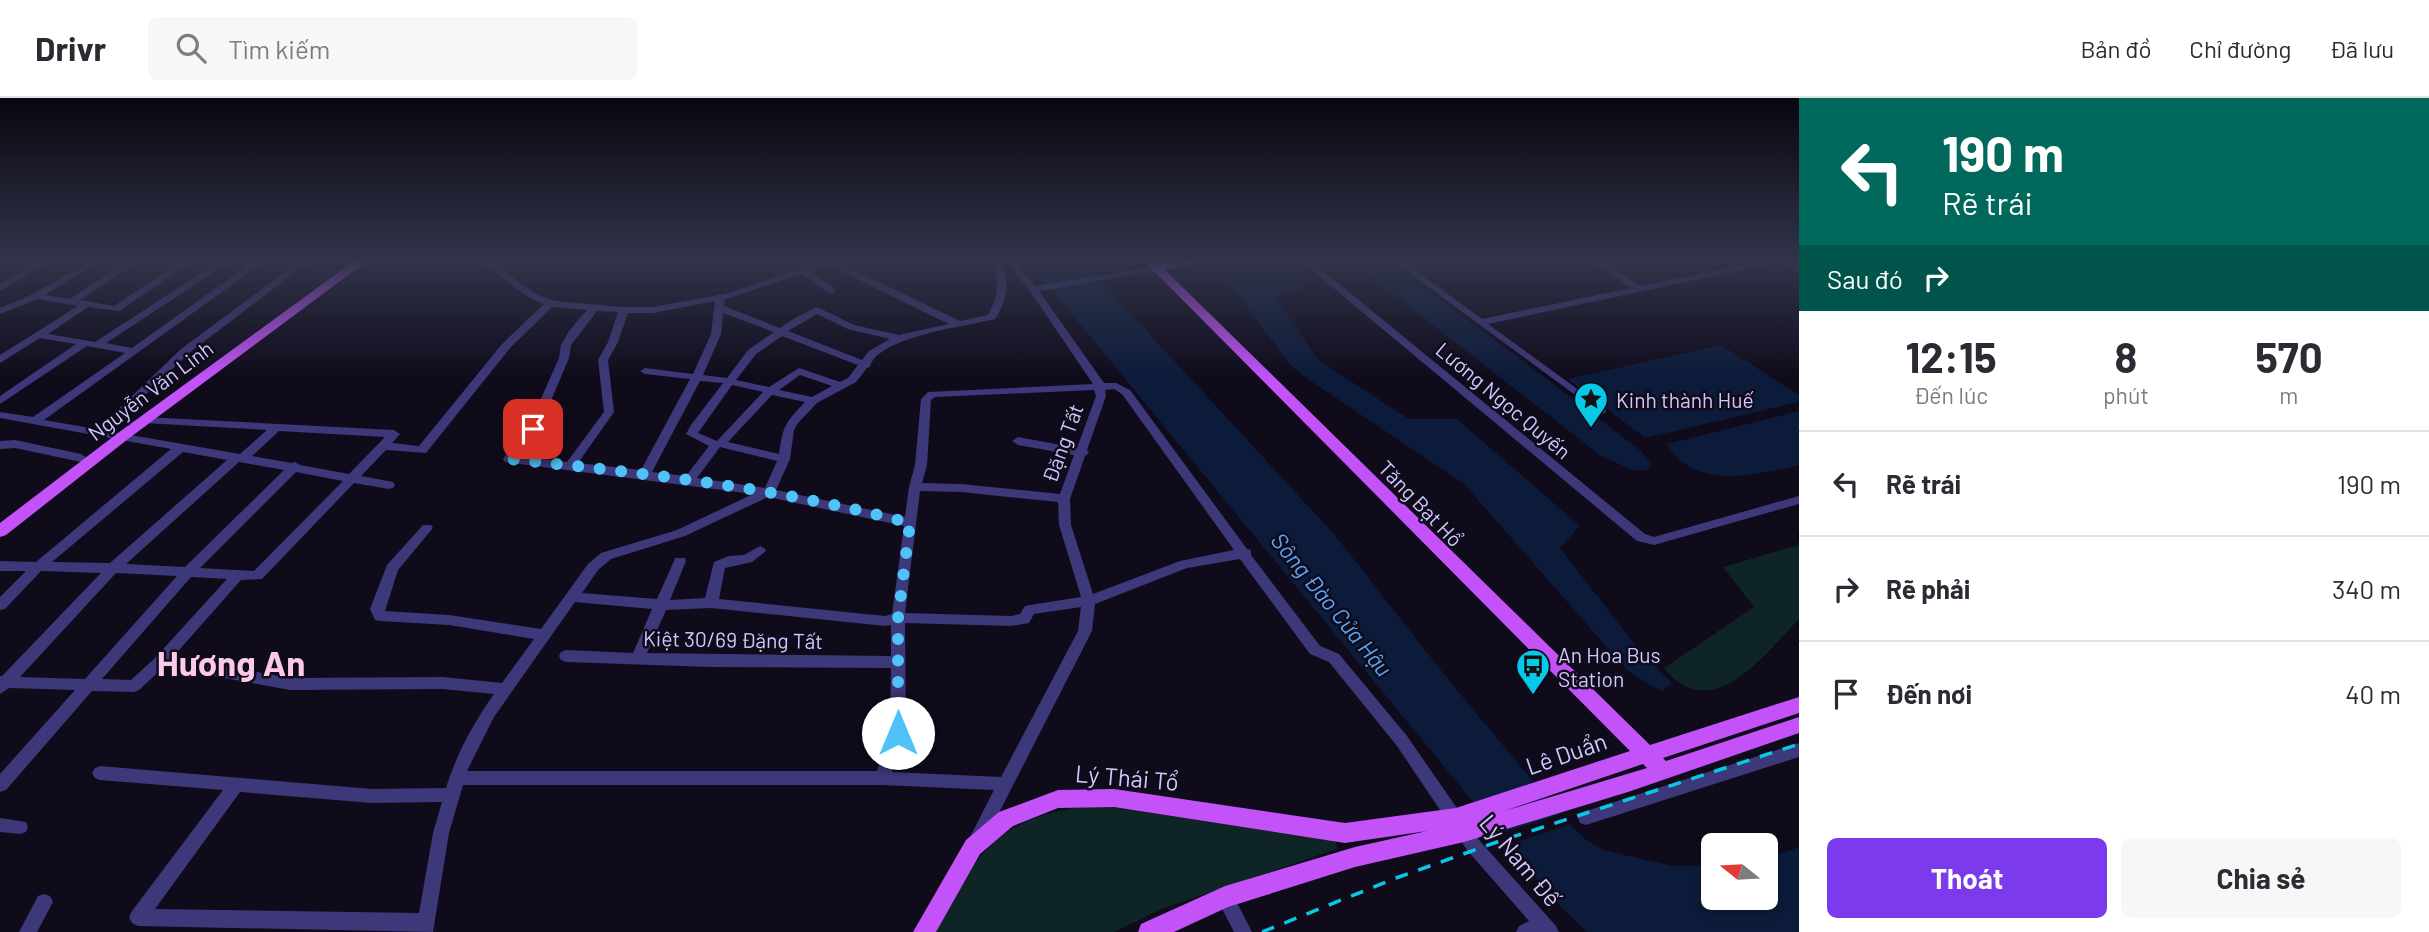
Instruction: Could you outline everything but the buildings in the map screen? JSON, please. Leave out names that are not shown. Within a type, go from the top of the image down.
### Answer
[{"type":"main road","name":"Nguyễn Văn Linh","points":[[0,518],[300,300]]},
{"type":"main road","name":"Nguyễn Văn Linh","points":[[0,531],[115,432],[144,420],[303,300]]},
{"type":"main road","name":"Tăng Bạt Hổ","points":[[1188,300],[1664,772]]},
{"type":"main road","name":"Lê Duẩn","points":[[1559,794],[1645,754],[1799,705]]},
{"type":"main road","name":"Lê Duẩn","points":[[1356,857],[1559,794],[1664,772],[1799,725]]},
{"type":"main road","name":"Lý Thái Tổ","points":[[924,932],[974,847],[1006,819],[1058,799],[1114,798],[1345,833]]},
{"type":"main road","name":"Lê Duẩn","points":[[1345,833],[1463,823]]},
{"type":"main road","points":[[1149,932],[1225,897],[1356,857],[1345,833]]},
{"type":"street","points":[[0,312],[27,300]]},
{"type":"street","points":[[59,300],[116,309],[130,300]]},
{"type":"street","points":[[97,345],[167,300]]},
{"type":"street","points":[[35,421],[206,300]]},
{"type":"street","points":[[115,432],[185,352],[254,300]]},
{"type":"street","points":[[545,300],[553,304],[624,310],[653,310],[725,300]]},
{"type":"street","points":[[908,300],[960,325]]},
{"type":"street","points":[[236,785],[138,917],[425,927],[440,833],[457,778],[489,713],[593,567],[606,556],[681,533],[770,491],[784,459],[790,424],[813,401],[852,380],[873,353],[899,338],[992,317],[999,300]]},
{"type":"street","name":"Đặng Tất","points":[[974,847],[1004,784],[1080,643],[1088,619],[1089,601],[1065,525],[1064,499],[1098,406],[1099,387],[1045,300]]},
{"type":"street","name":"Lương Ngọc Quyến","points":[[1354,300],[1636,535],[1646,540]]},
{"type":"street","points":[[1451,300],[1601,411]]},
{"type":"street","points":[[1482,322],[1587,300]]},
{"type":"street","points":[[383,446],[422,450],[506,346],[551,302]]},
{"type":"street","points":[[720,302],[866,365]]},
{"type":"street","points":[[645,474],[669,425],[699,377],[716,334],[720,302]]},
{"type":"street","points":[[0,360],[87,304]]},
{"type":"street","points":[[594,308],[565,345],[564,358],[533,429],[509,459],[770,491],[845,505],[910,523]]},
{"type":"street","points":[[570,466],[609,412],[603,360],[613,342],[624,310]]},
{"type":"street","points":[[784,459],[727,446],[692,434],[752,352],[817,310],[851,327],[899,338]]},
{"type":"street","points":[[907,324],[917,335]]},
{"type":"street","points":[[38,335],[134,351]]},
{"type":"street","points":[[0,401],[85,343]]},
{"type":"street","points":[[645,371],[729,381],[813,401]]},
{"type":"street","points":[[689,480],[719,442],[769,392],[799,371],[841,386]]},
{"type":"street","points":[[882,778],[898,733],[898,618],[915,487],[921,465],[925,402],[932,394],[1116,386],[1126,392],[1246,553],[1299,630],[1315,650],[1334,657],[1402,741],[1463,823]]},
{"type":"street","points":[[0,415],[115,432],[180,448],[295,466],[389,485]]},
{"type":"street","points":[[0,566],[113,568],[257,576],[394,434],[278,426],[153,423],[144,420]]},
{"type":"street","points":[[2,684],[113,568],[278,426]]},
{"type":"street","points":[[1018,441],[1083,453]]},
{"type":"street","points":[[0,445],[15,444],[81,458]]},
{"type":"street","points":[[0,605],[38,567],[180,448]]},
{"type":"street","points":[[0,785],[188,572],[295,466]]},
{"type":"street","points":[[915,487],[961,488],[1064,499]]},
{"type":"street","points":[[1646,540],[1654,541],[1799,500]]},
{"type":"street","points":[[426,528],[392,568],[377,609],[380,616],[449,620],[545,635]]},
{"type":"street","points":[[711,603],[719,565],[727,561],[746,562],[760,551]]},
{"type":"street","points":[[572,597],[663,605],[711,603],[885,621],[898,618],[1012,621],[1024,619],[1030,610],[1089,601],[1185,564],[1246,553]]},
{"type":"street","points":[[638,658],[680,561]]},
{"type":"street","points":[[2,684],[134,687],[238,575]]},
{"type":"street","name":"Kiệt 30/69 Đặng Tất","points":[[566,656],[898,662]]},
{"type":"street","points":[[213,670],[290,684],[443,683],[506,689]]},
{"type":"street","points":[[1587,818],[1799,750]]},
{"type":"street","points":[[100,773],[372,796],[452,795]]},
{"type":"street","points":[[457,778],[882,778],[1004,784]]},
{"type":"street","name":"Lý Nam Đế","points":[[1463,823],[1476,850],[1539,930]]},
{"type":"street","points":[[0,825],[20,827]]},
{"type":"street","points":[[1225,897],[1243,932]]},
{"type":"street","points":[[28,932],[44,902]]},
{"type":"green space","points":[[1799,545],[1799,619],[1754,666],[1719,688],[1700,690],[1682,684],[1664,668],[1754,607],[1723,567]]},
{"type":"green space","points":[[1091,806],[1114,807],[1336,841],[1337,849],[1164,908],[1114,932],[931,932],[962,882],[992,844],[1010,830],[1032,819],[1058,811]]},
{"type":"water","name":"Sông Đào Cửa Hậu","points":[[1060,300],[1118,300],[1334,534],[1455,688],[1562,816],[1585,839],[1604,850],[1672,866],[1701,865],[1701,910],[1778,910],[1778,855],[1799,847],[1799,932],[1587,932],[1554,900]]},
{"type":"water","points":[[1242,300],[1277,300],[1318,360],[1409,419],[1457,419],[1580,526],[1560,548],[1640,651],[1672,683],[1663,691],[1627,670],[1464,484],[1302,375],[1288,362]]},
{"type":"water","points":[[1400,300],[1441,300],[1641,451],[1652,464],[1647,470],[1633,470],[1601,456]]},
{"type":"water","points":[[1721,345],[1799,395],[1799,402],[1645,438],[1568,379]]},
{"type":"water","points":[[1799,411],[1799,465],[1745,475],[1709,474],[1693,469],[1679,459],[1667,444]]},
{"type":"pier","points":[[1564,813],[1574,823],[1505,846],[1496,835]]},
{"type":"railway","points":[[1262,932],[1396,878],[1497,842],[1799,744]]},
{"type":"place","name":"Kinh thành Huế","points":[[1591,429]]},
{"type":"place","name":"An Hoa Bus Station","points":[[1533,696]]},
{"type":"district","name":"Hương An","points":[[231,662]]},
{"type":"route","points":[[533,429],[509,459],[770,491],[845,505],[910,523],[898,618],[898,733]]}]
